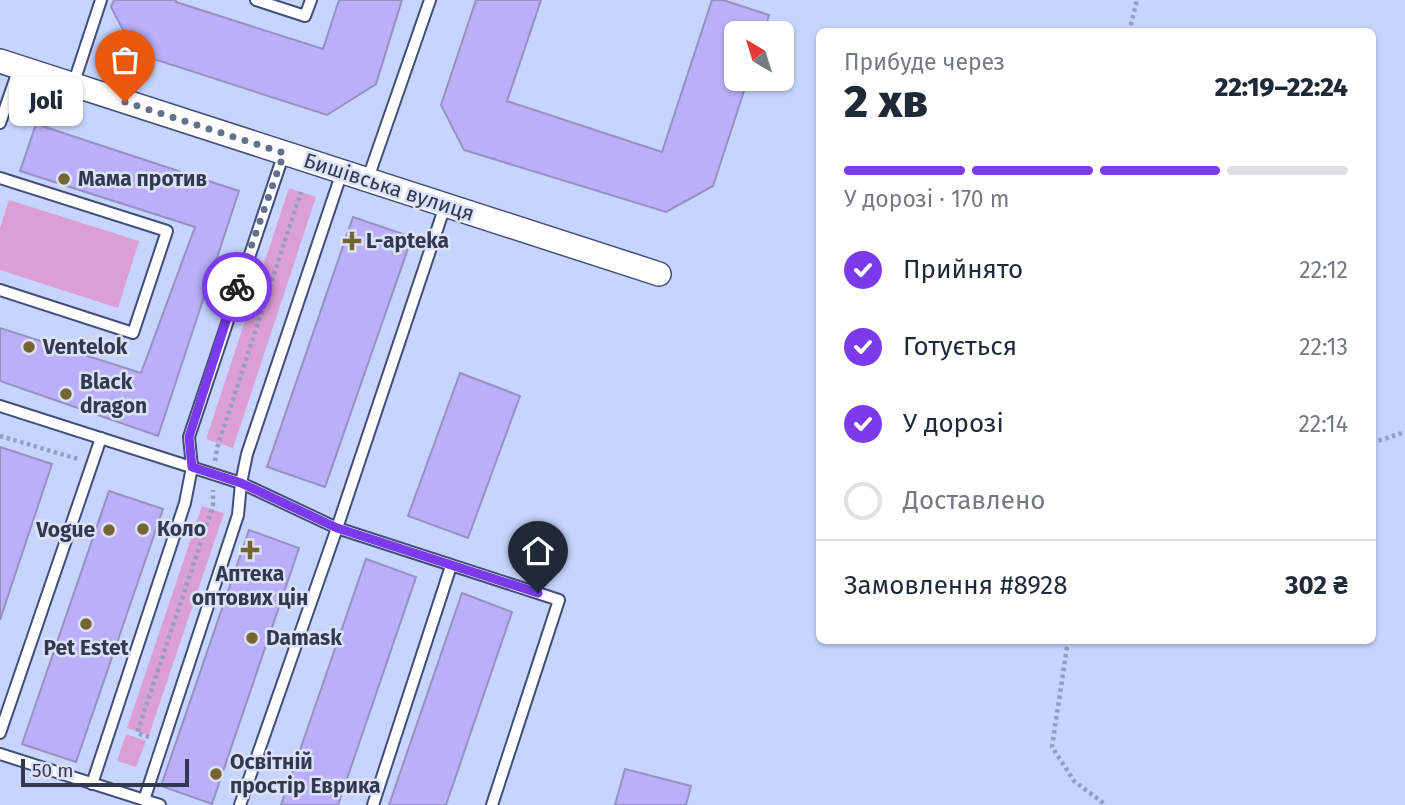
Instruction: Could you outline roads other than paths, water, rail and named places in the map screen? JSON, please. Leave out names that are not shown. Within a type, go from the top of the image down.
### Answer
[{"type":"street","name":"Бишівська вулиця","points":[[10,64],[659,274]]},
{"type":"lane","points":[[73,85],[102,0]]},
{"type":"lane","points":[[256,0],[305,16],[311,0]]},
{"type":"lane","points":[[367,181],[430,0]]},
{"type":"lane","points":[[0,123],[10,64]]},
{"type":"lane","points":[[92,784],[185,503],[192,467],[189,437],[284,153]]},
{"type":"lane","points":[[144,800],[238,515],[247,453],[342,172]]},
{"type":"lane","points":[[0,178],[167,231],[134,333],[0,290]]},
{"type":"lane","points":[[240,805],[445,206]]},
{"type":"lane","points":[[0,406],[241,483],[337,528],[559,600],[492,805]]},
{"type":"lane","points":[[0,733],[102,438]]},
{"type":"lane","points":[[373,805],[451,566]]},
{"type":"lane","points":[[0,754],[160,805]]},
{"type":"place","name":"Joli","points":[[125,102]]},
{"type":"place","name":"Мама против","points":[[64,179]]},
{"type":"place","name":"L-apteka","points":[[352,241]]},
{"type":"place","name":"Ventelok","points":[[29,347]]},
{"type":"place","name":"Black dragon","points":[[66,394]]},
{"type":"place","name":"Коло","points":[[143,529]]},
{"type":"place","name":"Vogue","points":[[109,530]]},
{"type":"place","name":"Аптека оптових цін","points":[[250,550]]},
{"type":"place","name":"Pet Estet","points":[[86,624]]},
{"type":"place","name":"Damask","points":[[252,638]]},
{"type":"place","name":"Освітній простір Еврика","points":[[216,774]]}]
